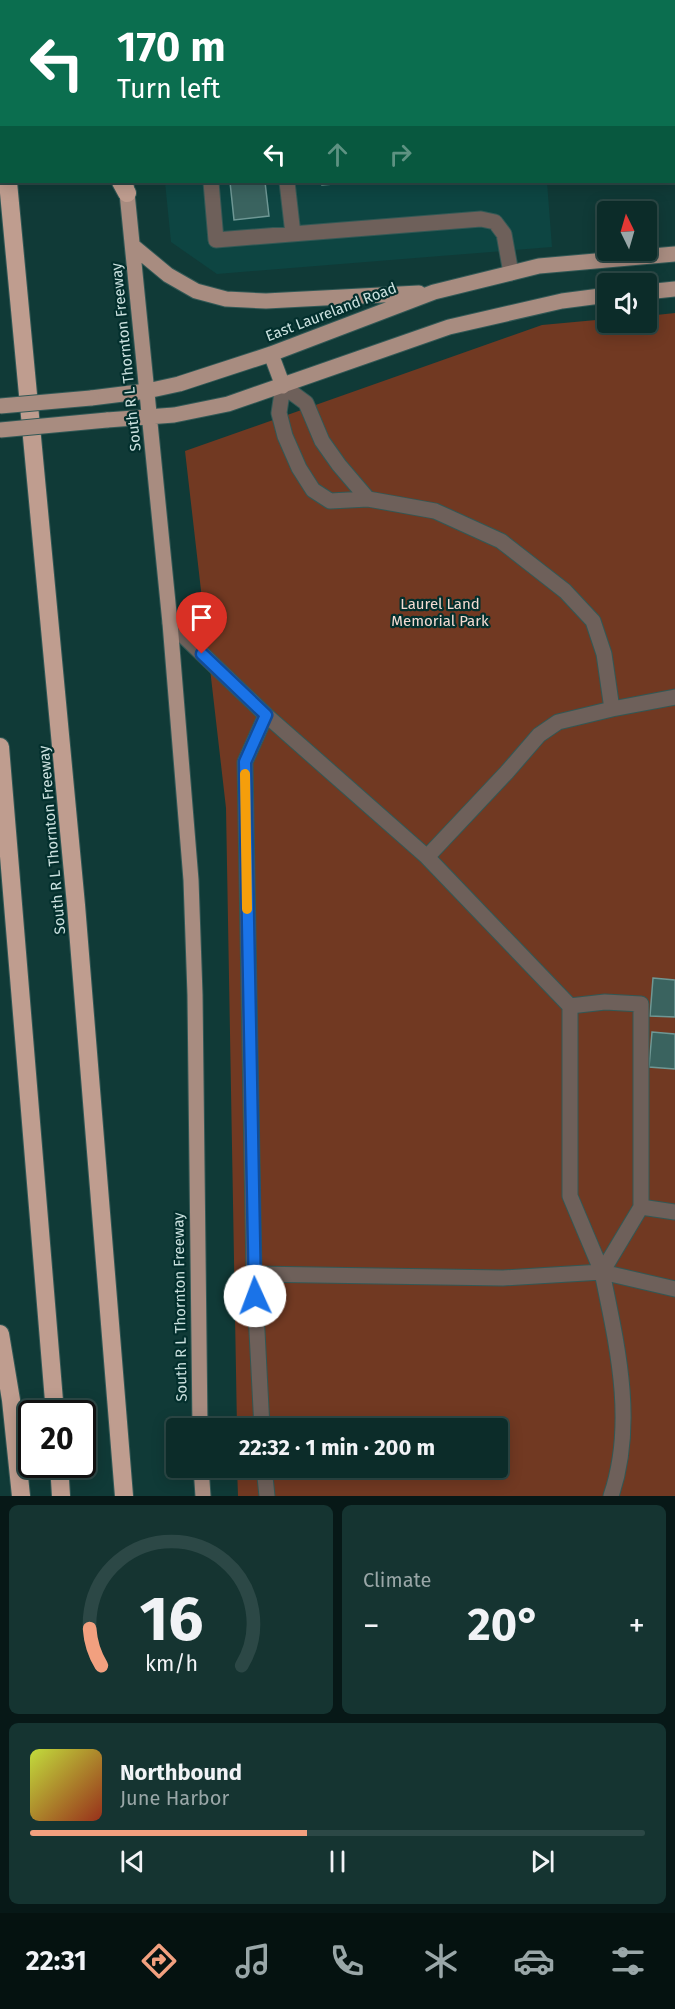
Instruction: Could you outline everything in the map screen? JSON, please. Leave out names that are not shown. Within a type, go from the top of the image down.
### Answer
[{"type":"highway","name":"South R L Thornton Freeway","points":[[8,183],[78,928],[124,1496]]},
{"type":"highway","points":[[0,747],[54,1400]]},
{"type":"highway","points":[[0,1334],[11,1400],[21,1496]]},
{"type":"highway","points":[[60,1478],[62,1496]]},
{"type":"main road","name":"South R L Thornton Freeway","points":[[125,185],[170,623],[191,880],[195,995],[200,1418]]},
{"type":"main road","points":[[133,246],[168,275],[196,291],[226,299],[266,301],[434,292]]},
{"type":"main road","name":"East Laureland Road","points":[[0,406],[91,398],[147,391],[179,384],[271,354],[434,292],[539,266],[675,254]]},
{"type":"main road","points":[[657,291],[675,289]]},
{"type":"main road","points":[[0,430],[150,417],[228,404],[449,327],[562,301],[597,296]]},
{"type":"main road","points":[[271,354],[283,386]]},
{"type":"main road","points":[[202,1478],[203,1496]]},
{"type":"lane","points":[[211,183],[216,240],[481,219],[495,222],[504,234],[511,273]]},
{"type":"lane","points":[[287,183],[293,234]]},
{"type":"lane","points":[[368,499],[322,441],[306,403],[283,386],[279,413],[285,436],[299,468],[313,490],[330,501],[368,499],[435,511],[501,541],[565,591],[593,621],[604,654],[612,709]]},
{"type":"lane","points":[[170,623],[266,715],[427,857],[570,1006],[570,1196],[603,1272],[617,1344],[624,1399],[621,1449],[611,1496]]},
{"type":"lane","points":[[427,857],[539,735],[558,722],[675,697]]},
{"type":"lane","points":[[261,1418],[254,1274],[245,762],[266,715]]},
{"type":"lane","points":[[570,1006],[605,1002],[641,1004],[641,1207],[603,1272]]},
{"type":"lane","points":[[641,1207],[675,1212]]},
{"type":"lane","points":[[254,1274],[504,1278],[603,1272],[675,1289]]},
{"type":"lane","points":[[265,1478],[267,1496]]},
{"type":"shaded area","points":[[165,183],[547,183],[552,247],[217,274],[171,242]]},
{"type":"green space","name":"Laurel Land Memorial Park","points":[[675,313],[675,1496],[238,1496],[237,1478],[508,1478],[508,1418],[237,1418],[226,808],[185,451],[542,325],[597,320],[597,333],[657,333],[657,315]]},
{"type":"building","points":[[230,183],[265,183],[269,216],[234,220]]},
{"type":"building","points":[[322,183],[347,183],[322,185]]},
{"type":"building","points":[[653,978],[675,980],[675,1017],[650,1016]]},
{"type":"building","points":[[652,1032],[675,1034],[675,1069],[649,1067]]},
{"type":"slow traffic","points":[[245,774],[247,909]]},
{"type":"route","points":[[202,654],[266,715],[245,762],[255,1296]]}]
